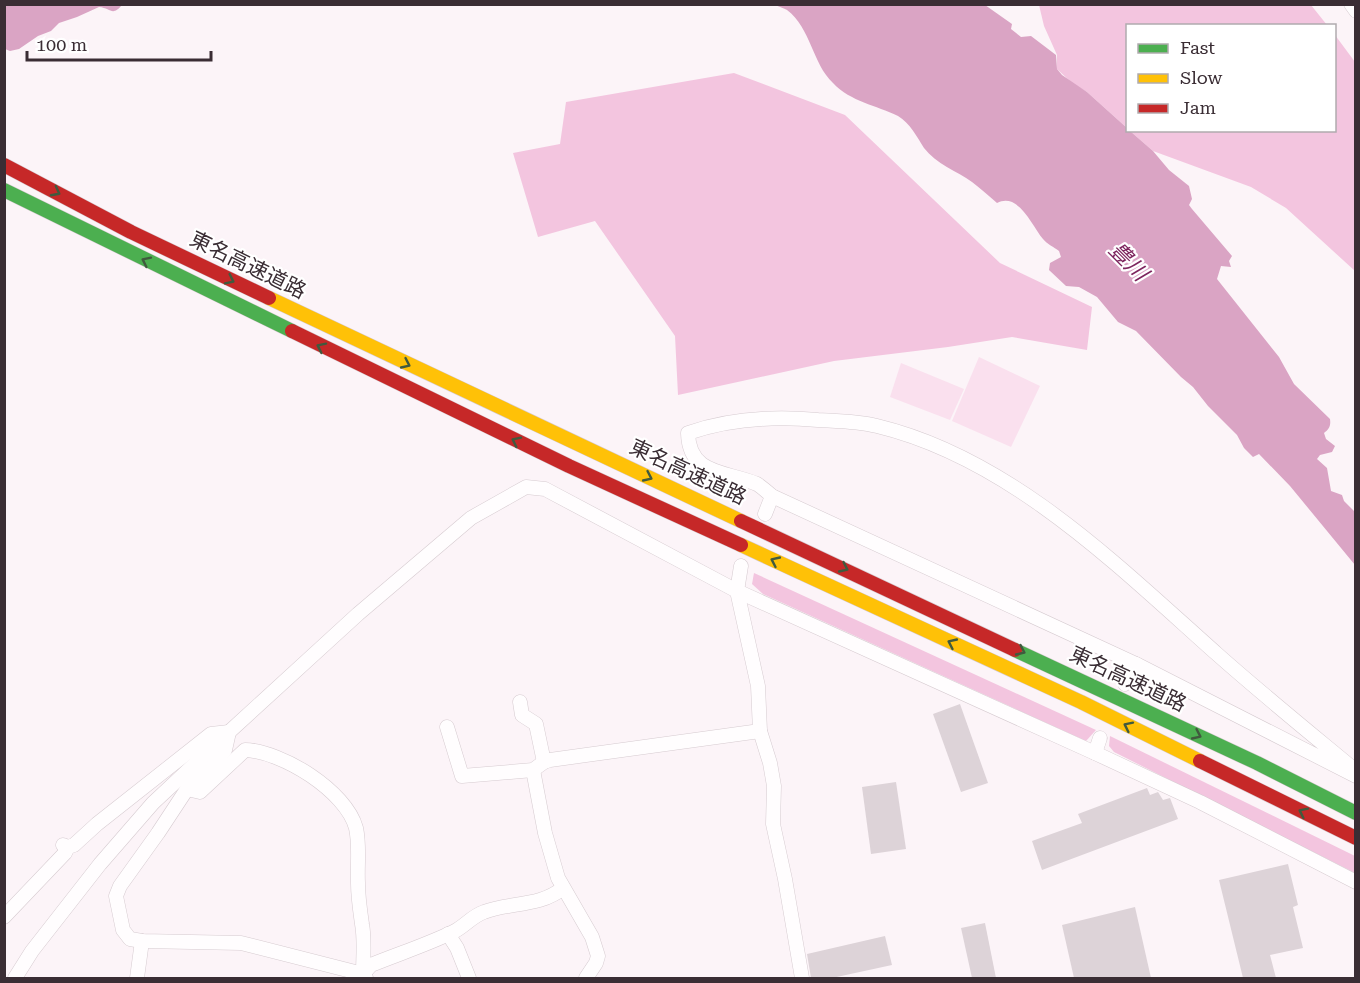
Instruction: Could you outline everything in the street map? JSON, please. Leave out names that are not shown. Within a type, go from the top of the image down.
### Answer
[{"type":"highway","name":"東名高速道路","points":[[4,165],[131,232],[595,453],[1257,763],[1356,813]]},
{"type":"highway","name":"東名高速道路","points":[[4,190],[569,466],[1081,702],[1356,838]]},
{"type":"street","points":[[1351,4],[1356,11]]},
{"type":"street","points":[[1356,771],[1274,705],[1125,571],[1057,518],[999,477],[950,452],[875,425],[788,417],[734,421],[707,426],[688,433],[696,460],[705,468],[759,485],[771,496],[1136,664],[1356,776]]},
{"type":"street","points":[[15,978],[32,951],[100,864],[153,803],[358,614],[471,518],[526,487],[545,489],[737,591],[1200,802],[1356,882]]},
{"type":"street","points":[[765,514],[771,496]]},
{"type":"street","points":[[741,566],[737,591],[758,686],[760,731],[774,786],[773,824],[802,978]]},
{"type":"street","points":[[1125,684],[1136,664]]},
{"type":"street","points":[[520,702],[522,715],[536,724],[545,832],[558,879],[592,937],[598,956],[586,978]]},
{"type":"street","points":[[447,727],[462,777],[539,766],[583,755],[760,731]]},
{"type":"street","points":[[229,732],[225,750],[187,789],[120,886],[116,896],[123,930],[130,939],[142,941],[241,943],[364,976]]},
{"type":"street","points":[[4,917],[65,853],[65,846],[74,844],[211,734],[229,732]]},
{"type":"street","points":[[1095,753],[1100,738]]},
{"type":"street","points":[[187,789],[200,792],[245,750],[256,751],[291,764],[340,799],[356,827],[364,976]]},
{"type":"street","points":[[364,976],[371,965],[448,934],[481,913],[501,907],[535,902],[555,895],[563,888]]},
{"type":"street","points":[[448,934],[457,948],[469,978]]},
{"type":"street","points":[[137,978],[142,941]]},
{"type":"shaded area","points":[[1039,5],[1311,5],[1326,24],[1126,24],[1126,127],[1057,69],[1057,55],[1044,26]]},
{"type":"shaded area","points":[[1336,36],[1355,62],[1355,271],[1286,208],[1251,187],[1153,151],[1131,132],[1336,132]]},
{"type":"shaded area","points":[[734,73],[845,115],[1000,263],[1092,307],[1087,350],[1012,337],[834,361],[678,395],[675,336],[595,221],[538,237],[513,153],[560,144],[566,102]]},
{"type":"shaded area","points":[[979,357],[1040,386],[1011,447],[952,421]]},
{"type":"shaded area","points":[[901,363],[964,389],[950,420],[890,397]]},
{"type":"shaded area","points":[[754,573],[1096,730],[1086,741],[763,594],[752,584]]},
{"type":"shaded area","points":[[1110,736],[1355,856],[1355,873],[1114,752],[1109,746]]},
{"type":"water","points":[[4,5],[122,5],[116,11],[99,7],[59,23],[51,31],[38,36],[19,49],[10,51],[5,49]]},
{"type":"water","name":"豊川","points":[[775,5],[985,5],[1012,24],[1011,29],[1021,37],[1031,36],[1056,55],[1057,69],[1062,75],[1087,92],[1126,127],[1126,132],[1131,132],[1153,151],[1169,170],[1189,186],[1192,199],[1189,205],[1232,256],[1229,261],[1231,267],[1221,266],[1217,279],[1279,357],[1294,384],[1330,419],[1329,427],[1324,433],[1326,439],[1335,446],[1332,452],[1320,455],[1317,459],[1327,468],[1331,491],[1342,495],[1344,501],[1355,512],[1355,565],[1290,486],[1259,454],[1253,457],[1244,448],[1237,435],[1193,387],[1136,331],[1118,322],[1097,297],[1079,287],[1066,286],[1049,270],[1050,263],[1061,257],[1059,251],[1043,239],[1018,206],[1005,201],[997,203],[972,182],[934,159],[910,126],[898,116],[856,99],[840,89],[826,75],[801,26],[787,10]]},
{"type":"building","points":[[960,704],[988,783],[961,792],[933,714]]},
{"type":"building","points":[[896,782],[906,849],[871,854],[862,787]]},
{"type":"building","points":[[1147,788],[1150,795],[1158,792],[1163,800],[1170,798],[1178,819],[1042,870],[1032,841],[1082,823],[1078,814]]},
{"type":"building","points":[[1288,864],[1298,905],[1293,907],[1303,948],[1270,955],[1276,978],[1243,978],[1219,880]]},
{"type":"building","points":[[1135,907],[1151,978],[1074,978],[1062,925]]},
{"type":"building","points":[[985,923],[996,978],[972,978],[961,928]]},
{"type":"building","points":[[885,936],[892,965],[832,978],[811,978],[807,954]]},
{"type":"traffic: fast","points":[[4,190],[292,331]]},
{"type":"traffic: fast","points":[[1015,650],[1257,763],[1356,813]]},
{"type":"traffic: slow","points":[[269,298],[741,521]]},
{"type":"traffic: slow","points":[[741,545],[1081,702],[1200,761]]},
{"type":"traffic: jam","points":[[4,165],[131,232],[269,298]]},
{"type":"traffic: jam","points":[[292,331],[569,466],[741,545]]},
{"type":"traffic: jam","points":[[741,521],[1015,650]]},
{"type":"traffic: jam","points":[[1200,761],[1356,838]]}]
